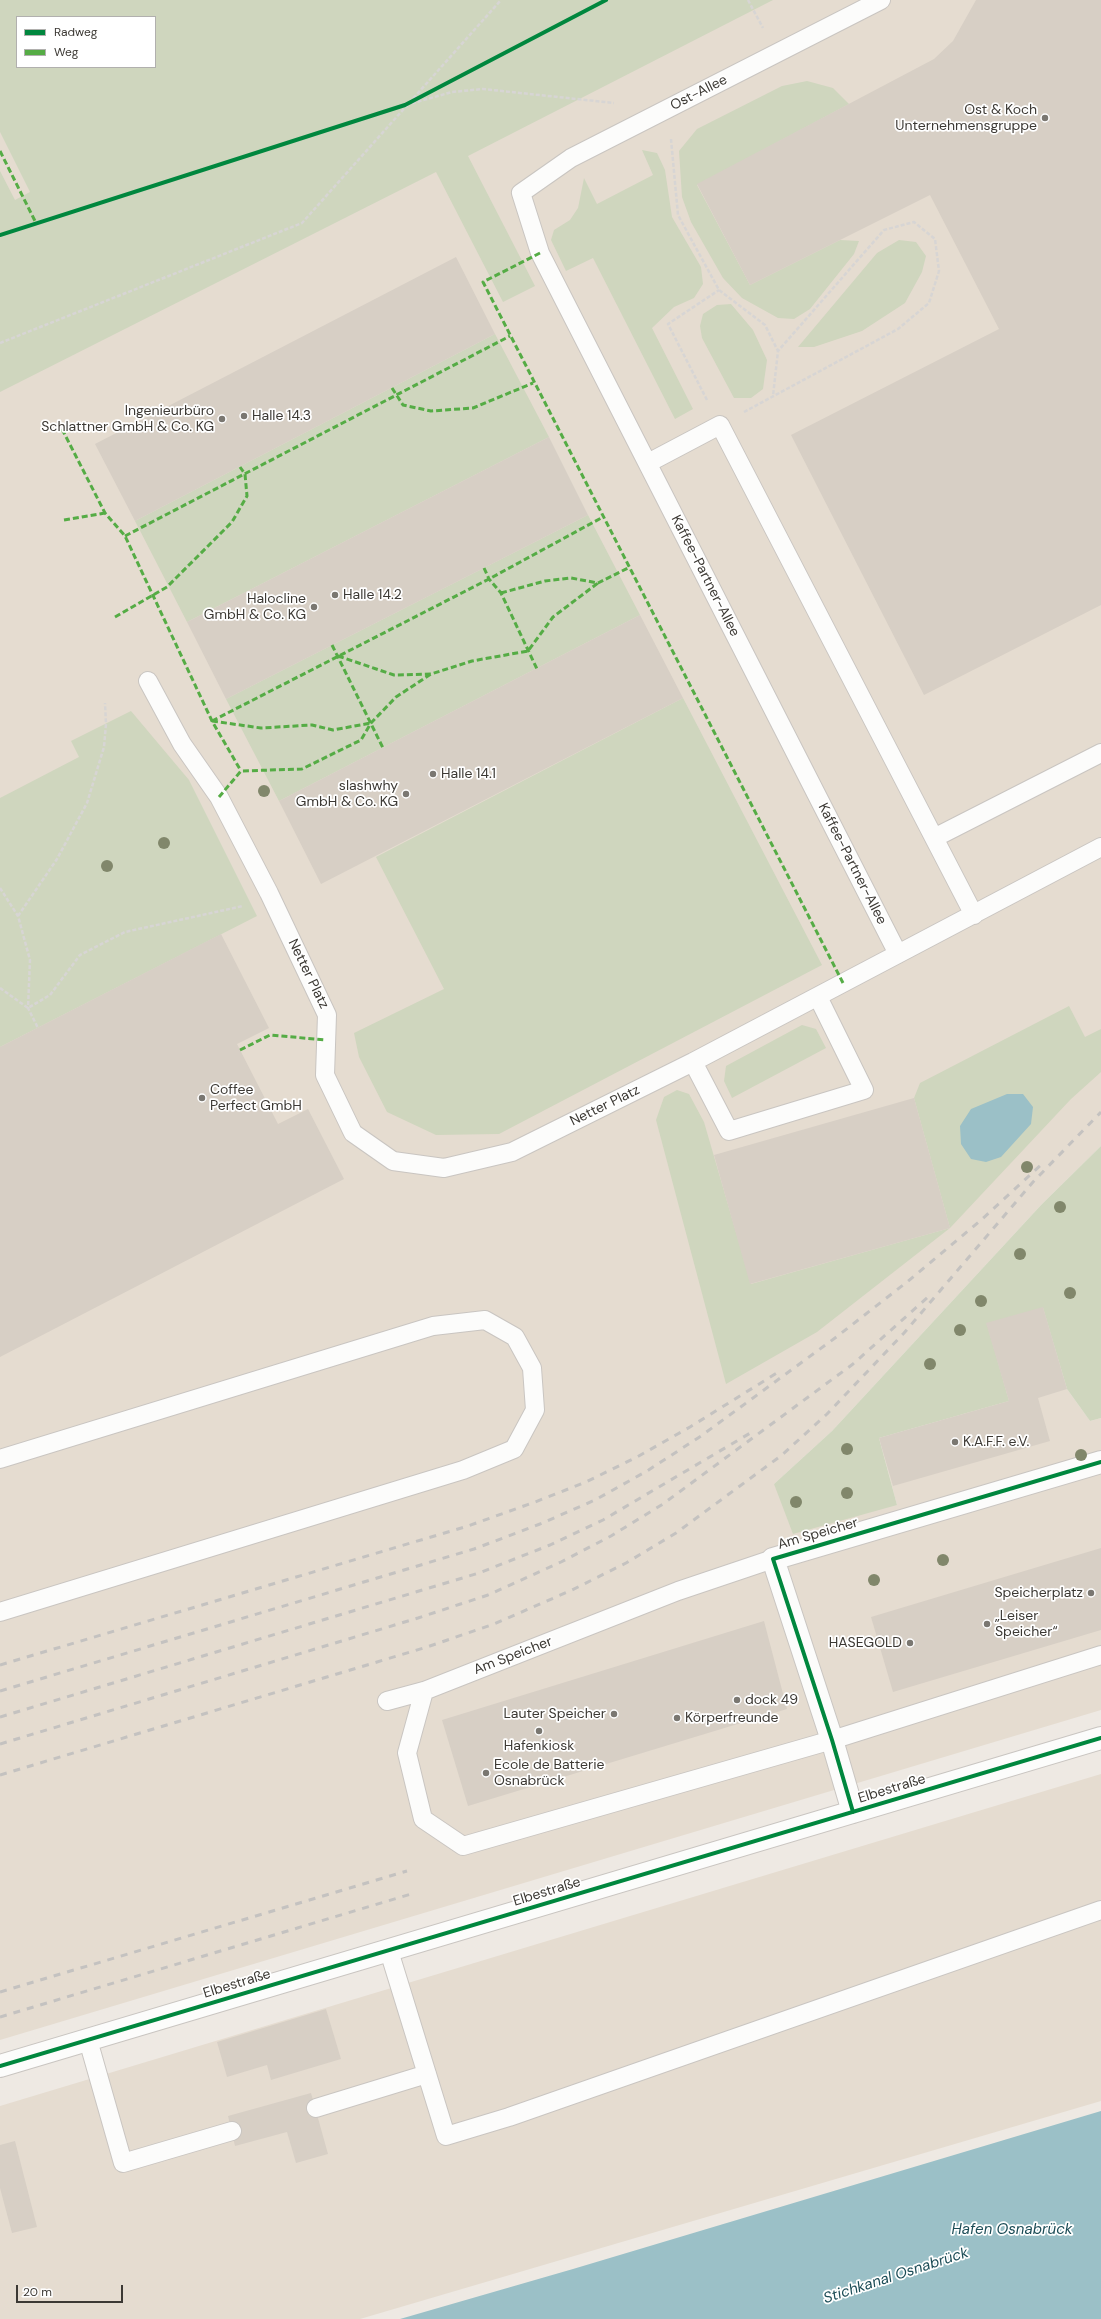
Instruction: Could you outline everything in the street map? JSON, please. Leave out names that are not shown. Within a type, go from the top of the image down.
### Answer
[{"type":"street","name":"Am Speicher","points":[[853,1812],[832,1740],[773,1559],[1101,1462]]},
{"type":"street","name":"Elbestraße","points":[[0,2066],[1101,1738]]},
{"type":"lane","name":"Ost-Allee","points":[[521,193],[571,158],[881,0]]},
{"type":"lane","name":"Kaffee-Partner-Allee","points":[[521,193],[540,253],[898,954]]},
{"type":"lane","points":[[648,463],[720,425],[974,915]]},
{"type":"lane","name":"Netter Platz","points":[[148,681],[182,744],[219,797],[269,893],[327,1015],[325,1075],[353,1134],[393,1161],[444,1168],[512,1152],[693,1062]]},
{"type":"lane","points":[[934,838],[1101,753]]},
{"type":"lane","points":[[818,997],[864,1090],[729,1131],[693,1062],[1101,848]]},
{"type":"lane","points":[[0,1459],[433,1326],[485,1320],[515,1338],[532,1368],[535,1410],[514,1449],[463,1470],[0,1612]]},
{"type":"lane","name":"Am Speicher","points":[[387,1701],[424,1691],[678,1591],[773,1559]]},
{"type":"lane","points":[[424,1691],[407,1753],[423,1819],[463,1846],[832,1740],[1101,1655]]},
{"type":"lane","points":[[389,1951],[446,2136],[509,2117],[1101,1910]]},
{"type":"lane","points":[[88,2040],[123,2163],[232,2131]]},
{"type":"lane","points":[[316,2108],[427,2074]]},
{"type":"path","points":[[0,342],[302,223],[404,105],[501,0]]},
{"type":"path","points":[[404,105],[452,92],[483,89],[622,104]]},
{"type":"path","points":[[397,108],[432,91]]},
{"type":"path","points":[[668,109],[678,215],[719,290],[765,325],[778,351],[773,396]]},
{"type":"path","points":[[719,290],[668,324],[720,425],[898,329],[929,303],[939,271],[935,238],[914,222],[884,230],[778,351]]},
{"type":"path","points":[[18,916],[57,859],[87,803],[104,747],[106,724],[105,703]]},
{"type":"path","points":[[0,888],[18,916],[30,960],[28,1008]]},
{"type":"path","points":[[28,1008],[50,995],[80,955],[125,932],[238,908],[269,893]]},
{"type":"path","points":[[0,988],[28,1008],[38,1028]]},
{"type":"shaded area","points":[[0,0],[1101,0],[1101,1146],[1042,1204],[832,1431],[774,1484],[897,1505],[879,1438],[1008,1401],[986,1323],[1043,1307],[1067,1389],[1090,1421],[1101,1418],[1101,1710],[0,2040]]},
{"type":"shaded area","points":[[1101,1774],[1101,2101],[360,2319],[0,2319],[0,2106]]},
{"type":"green space","points":[[0,0],[773,0],[468,156],[535,286],[503,302],[436,172],[0,392],[0,171],[15,200],[30,192],[0,132]]},
{"type":"green space","points":[[807,81],[833,88],[849,104],[697,185],[750,285],[840,240],[859,241],[854,254],[810,309],[794,319],[778,318],[742,298],[723,278],[691,222],[682,197],[679,151],[697,129],[782,86]]},
{"type":"green space","points":[[642,150],[657,153],[665,170],[672,217],[701,267],[703,284],[694,298],[674,307],[652,328],[693,409],[675,419],[593,258],[566,271],[551,240],[554,230],[570,220],[578,208],[584,178],[597,204],[653,175]]},
{"type":"green space","points":[[899,240],[916,242],[926,256],[922,272],[905,303],[862,331],[814,347],[798,347],[877,253]]},
{"type":"green space","points":[[731,304],[753,330],[767,360],[763,389],[751,398],[734,398],[702,338],[700,326],[703,314],[717,305]]},
{"type":"green space","points":[[495,334],[549,437],[187,622],[135,521]]},
{"type":"green space","points":[[588,515],[640,615],[279,801],[226,699]]},
{"type":"green space","points":[[683,698],[822,965],[499,1134],[436,1135],[387,1112],[359,1057],[354,1033],[444,989],[376,857]]},
{"type":"green space","points":[[131,711],[189,780],[257,916],[0,1047],[0,798],[79,757],[71,741]]},
{"type":"green space","points":[[1069,1006],[1085,1037],[1101,1029],[1101,1072],[1071,1099],[950,1228],[914,1098],[920,1083]]},
{"type":"green space","points":[[802,1025],[816,1029],[826,1048],[732,1098],[724,1081],[726,1066]]},
{"type":"green space","points":[[677,1090],[689,1094],[704,1122],[751,1284],[950,1228],[817,1332],[726,1384],[656,1120],[664,1097]]},
{"type":"green space","points":[[1101,1146],[1101,1418],[1090,1421],[1067,1389],[1043,1308],[987,1324],[1009,1401],[879,1438],[897,1505],[793,1534],[774,1484],[832,1431],[1042,1204]]},
{"type":"water","points":[[1007,1094],[1023,1094],[1033,1107],[1031,1124],[1001,1157],[986,1162],[971,1159],[961,1144],[960,1126],[971,1109]]},
{"type":"water","name":"Hafen Osnabrück","points":[[1101,2111],[1101,2319],[400,2319],[573,2269]]},
{"type":"building","points":[[976,0],[1101,0],[1101,605],[924,695],[791,435],[999,329],[930,195],[750,285],[697,184],[934,59],[953,41]]},
{"type":"building","name":"Halle 14.3","points":[[456,257],[495,334],[135,521],[95,444]]},
{"type":"building","name":"Halle 14.2","points":[[549,437],[588,515],[226,699],[187,622]]},
{"type":"building","name":"Halle 14.1","points":[[640,615],[683,698],[321,884],[279,801]]},
{"type":"building","points":[[221,934],[269,1028],[237,1044],[278,1124],[308,1109],[344,1179],[0,1357],[0,1047]]},
{"type":"building","points":[[914,1098],[950,1228],[750,1284],[714,1155]]},
{"type":"building","points":[[1043,1307],[1067,1389],[1038,1398],[1050,1441],[893,1486],[879,1438],[1009,1401],[986,1323]]},
{"type":"building","name":"„Leiser Speicher“","points":[[1101,1548],[1101,1630],[893,1692],[871,1617]]},
{"type":"building","name":"Lauter Speicher","points":[[764,1621],[787,1709],[468,1806],[442,1720]]},
{"type":"building","points":[[326,2009],[341,2059],[271,2080],[267,2065],[227,2077],[217,2042]]},
{"type":"building","points":[[311,2093],[328,2154],[296,2163],[287,2132],[235,2146],[228,2116]]},
{"type":"building","points":[[15,2141],[37,2227],[12,2233],[0,2188],[0,2145]]},
{"type":"railway","points":[[0,1775],[427,1647],[494,1624],[572,1590],[626,1563],[676,1533],[782,1455],[827,1414],[904,1333],[1033,1182],[1101,1112]]},
{"type":"railway","points":[[0,1691],[474,1549],[540,1524],[595,1500],[647,1471],[701,1436],[835,1338],[907,1282],[980,1221],[1042,1164]]},
{"type":"railway","points":[[0,1744],[418,1618],[488,1595],[561,1562],[611,1536],[663,1504],[853,1364],[928,1297]]},
{"type":"railway","points":[[0,1665],[468,1526],[535,1502],[586,1482],[637,1457],[690,1427],[780,1371]]},
{"type":"railway","points":[[0,1717],[479,1573],[550,1545],[603,1520],[752,1432]]},
{"type":"railway","points":[[0,1992],[407,1871]]},
{"type":"railway","points":[[0,2017],[411,1894]]},
{"type":"marked path","points":[[0,151],[36,223]]},
{"type":"marked path","points":[[540,253],[483,282],[843,983]]},
{"type":"marked path","points":[[125,536],[510,336]]},
{"type":"marked path","points":[[392,388],[403,405],[431,411],[473,408],[533,383]]},
{"type":"marked path","points":[[62,429],[105,513],[125,536],[212,721],[241,771]]},
{"type":"marked path","points":[[115,617],[167,587],[232,522],[247,496],[245,474],[240,467]]},
{"type":"marked path","points":[[64,520],[105,513]]},
{"type":"marked path","points":[[212,721],[489,579],[603,517]]},
{"type":"marked path","points":[[501,593],[545,581],[571,578],[598,583],[630,567]]},
{"type":"marked path","points":[[484,568],[489,579],[501,593],[537,669]]},
{"type":"marked path","points":[[338,656],[394,675],[431,674],[472,661],[528,651],[553,617],[598,583]]},
{"type":"marked path","points":[[332,645],[383,748]]},
{"type":"marked path","points":[[219,797],[241,771],[302,769],[361,740],[371,723],[396,697],[431,674]]},
{"type":"marked path","points":[[212,721],[261,728],[312,725],[333,730],[371,723]]},
{"type":"marked path","points":[[240,1050],[270,1035],[326,1040]]},
{"type":"cycle path","points":[[0,235],[405,105],[606,0]]},
{"type":"cycle path","points":[[853,1812],[832,1740],[773,1559],[1101,1462]]},
{"type":"cycle path","points":[[0,2066],[1101,1738]]},
{"type":"place","name":"Ost & Koch Unternehmensgruppe","points":[[1045,118]]},
{"type":"place","name":"Halle 14.3","points":[[244,416]]},
{"type":"place","name":"Ingenieurbüro Schlattner GmbH & Co. KG","points":[[222,419]]},
{"type":"place","name":"Halle 14.2","points":[[335,595]]},
{"type":"place","name":"Halocline GmbH & Co. KG","points":[[314,607]]},
{"type":"place","name":"Halle 14.1","points":[[433,774]]},
{"type":"place","name":"slashwhy GmbH & Co. KG","points":[[406,794]]},
{"type":"place","name":"Coffee Perfect GmbH","points":[[202,1098]]},
{"type":"place","name":"K.A.F.F. e.V.","points":[[955,1442]]},
{"type":"place","name":"Speicherplatz","points":[[1091,1593]]},
{"type":"place","name":"„Leiser Speicher“","points":[[987,1624]]},
{"type":"place","name":"HASEGOLD","points":[[910,1643]]},
{"type":"place","name":"dock 49","points":[[737,1700]]},
{"type":"place","name":"Lauter Speicher","points":[[614,1714]]},
{"type":"place","name":"Körperfreunde","points":[[677,1718]]},
{"type":"place","name":"Hafenkiosk","points":[[539,1731]]},
{"type":"place","name":"Ecole de Batterie Osnabrück","points":[[486,1773]]},
{"type":"water label","name":"Stichkanal Osnabrück","points":[[896,2276]]}]
